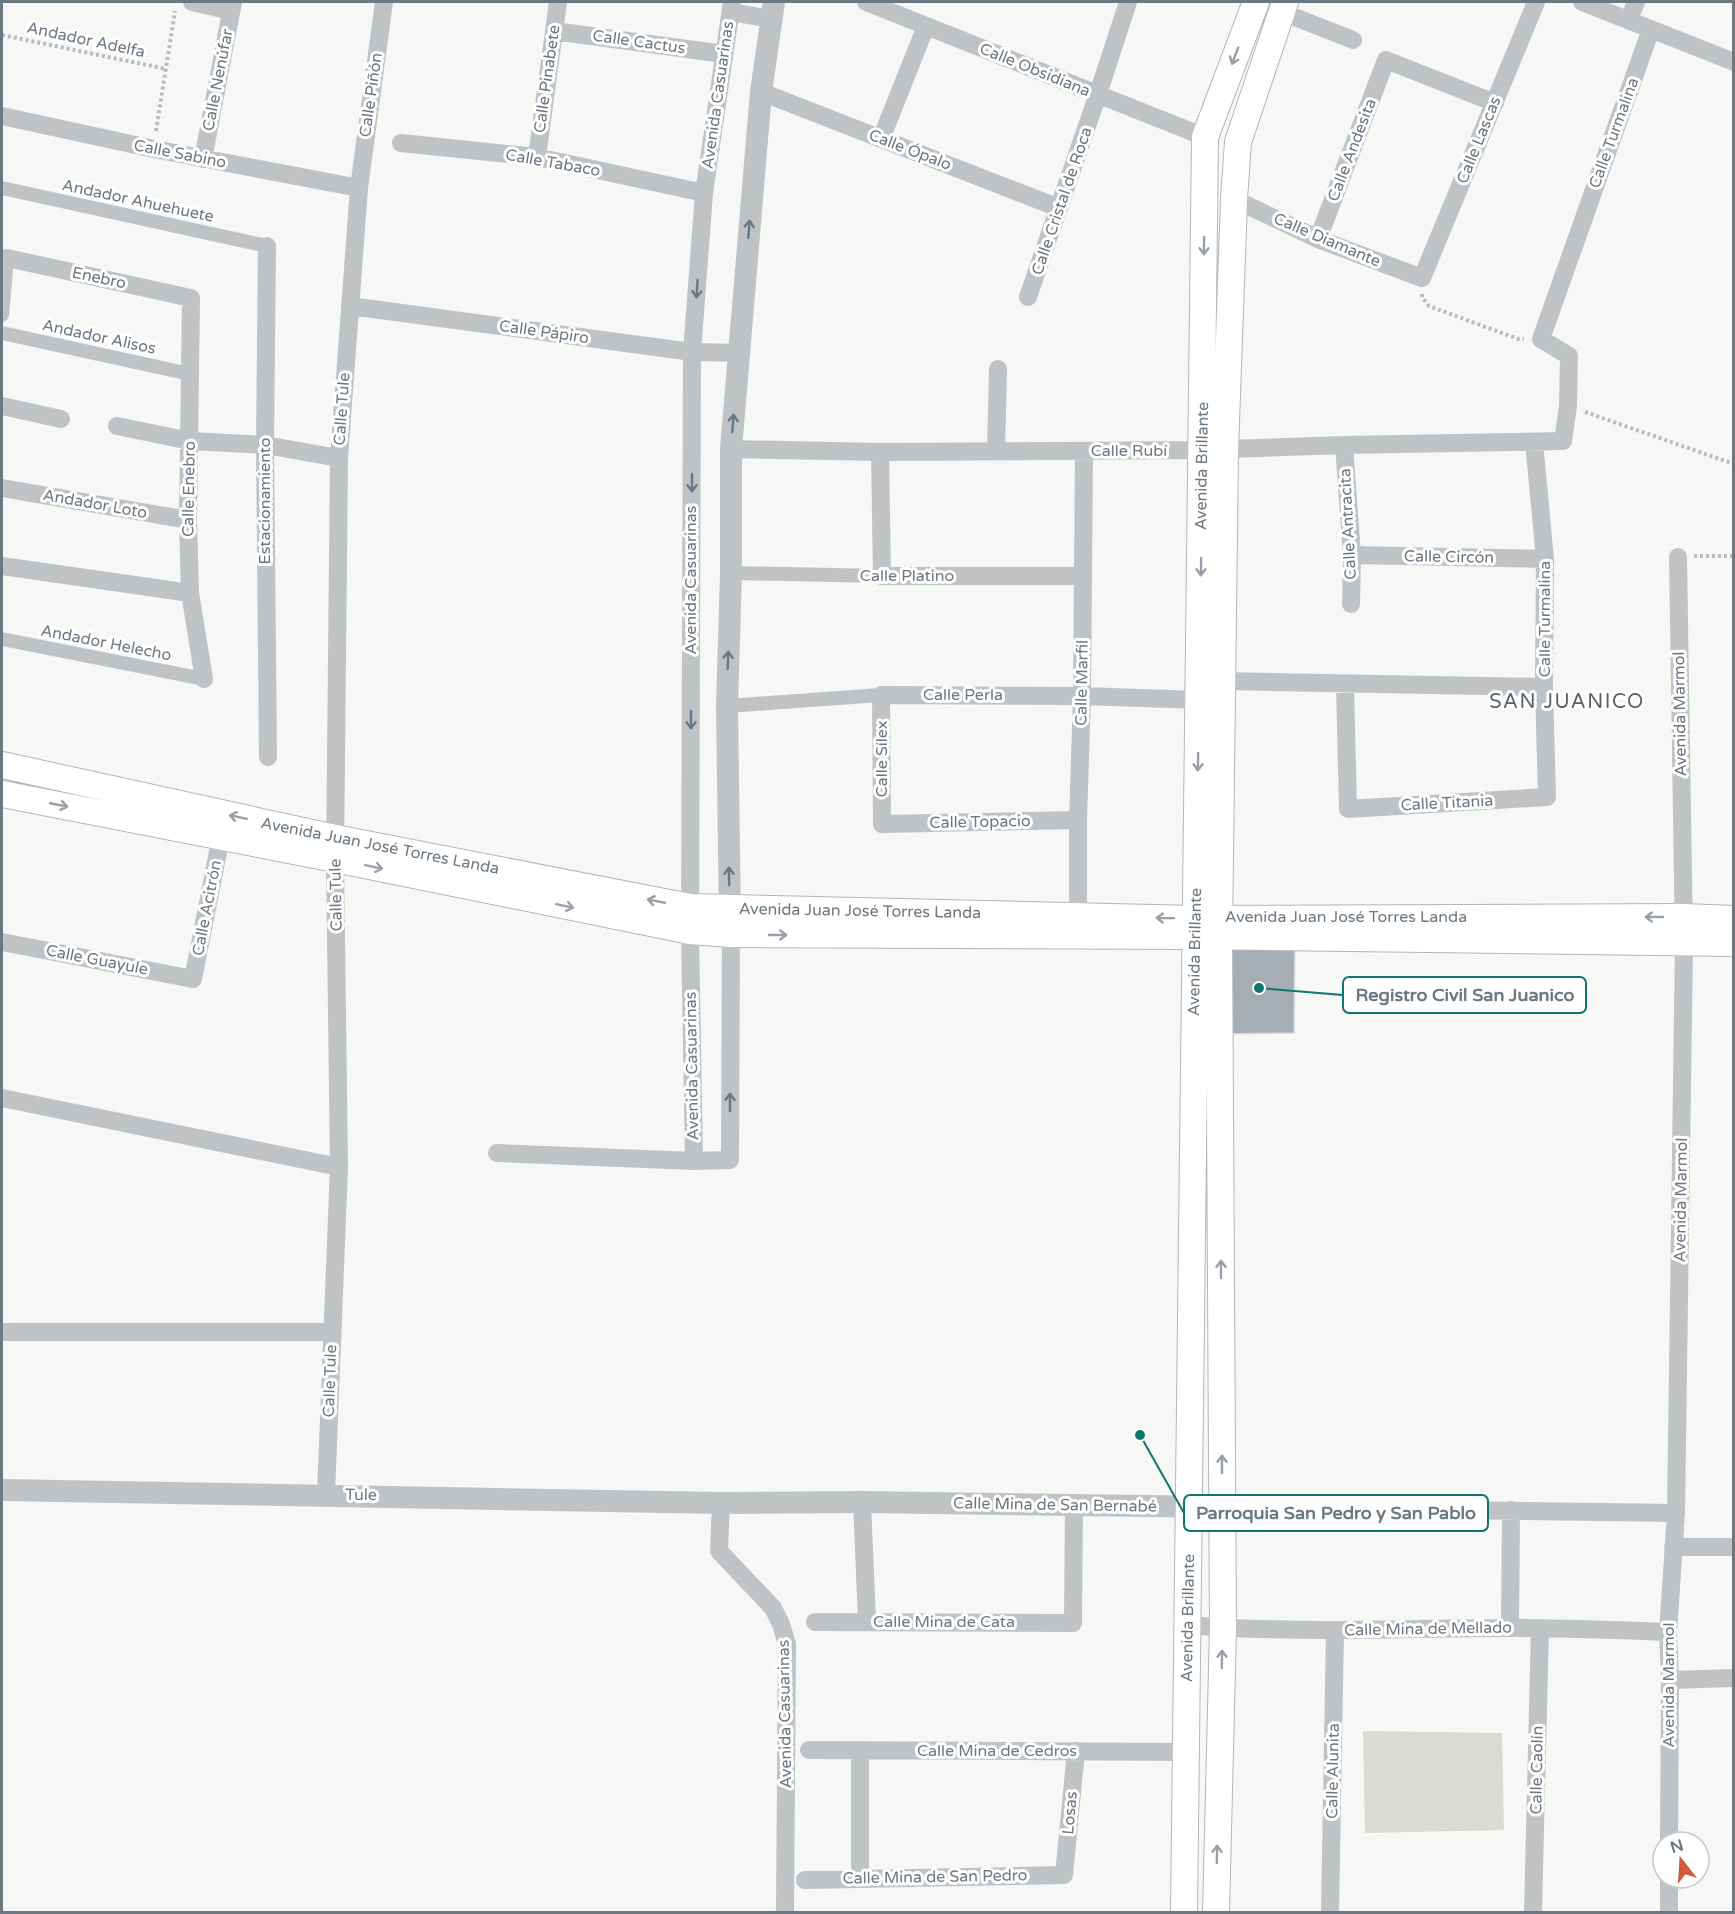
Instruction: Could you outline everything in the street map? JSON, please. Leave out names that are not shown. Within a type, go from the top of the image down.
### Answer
[{"type":"main road","name":"Avenida Brillante","points":[[1184,1912],[1190,1508],[1207,927],[1223,681],[1213,450],[1205,137],[1256,2]]},
{"type":"main road","name":"Avenida Brillante","points":[[1216,1912],[1223,1628],[1222,1507],[1200,700],[1213,450],[1238,142],[1283,7]]},
{"type":"main road","name":"Avenida Juan José Torres Landa","points":[[2,765],[335,848],[690,919],[731,934],[1207,927],[1684,929],[1734,919]]},
{"type":"main road","name":"Avenida Juan José Torres Landa","points":[[2,794],[221,837],[335,848]]},
{"type":"main road","name":"Avenida Juan José Torres Landa","points":[[690,919],[729,908],[1078,916],[1207,927]]},
{"type":"main road","name":"Avenida Juan José Torres Landa","points":[[1684,929],[1734,943]]},
{"type":"street","points":[[192,2],[232,6]]},
{"type":"street","name":"Calle Piñón","points":[[359,188],[384,2]]},
{"type":"street","name":"Calle Pinabete","points":[[537,157],[558,2]]},
{"type":"street","name":"Calle Obsidiana","points":[[866,2],[1205,137]]},
{"type":"street","name":"Calle Cristal de Roca","points":[[1028,297],[1128,2]]},
{"type":"street","name":"Calle Lascas","points":[[1422,278],[1536,2]]},
{"type":"street","points":[[1582,2],[1734,62]]},
{"type":"street","points":[[1629,20],[1636,2]]},
{"type":"street","name":"Calle Nenúfar","points":[[203,159],[232,6]]},
{"type":"street","points":[[496,1153],[694,1161],[730,1160],[731,934],[727,706],[731,573],[731,449],[761,92],[773,10],[731,7]]},
{"type":"street","name":"Avenida Casuarinas","points":[[694,1161],[690,919],[692,352],[704,193],[731,7]]},
{"type":"street","points":[[1283,7],[1353,40]]},
{"type":"street","points":[[881,139],[926,26]]},
{"type":"street","name":"Calle Turmalina","points":[[1540,339],[1651,29]]},
{"type":"street","name":"Calle Cactus","points":[[554,31],[724,54]]},
{"type":"street","name":"Calle Andesita","points":[[1318,239],[1386,60],[1495,103]]},
{"type":"street","name":"Calle Ópalo","points":[[761,92],[1059,208]]},
{"type":"street","name":"Calle Sabino","points":[[2,116],[203,159],[359,188]]},
{"type":"street","name":"Calle Tabaco","points":[[401,142],[537,157],[704,193]]},
{"type":"street","name":"Andador Ahuehuete","points":[[2,188],[267,246]]},
{"type":"street","name":"Calle Tule","points":[[326,1494],[339,1167],[335,848],[339,458],[359,188]]},
{"type":"street","name":"Calle Diamante","points":[[1234,199],[1318,239],[1422,278]]},
{"type":"street","name":"Estacionamiento","points":[[267,246],[265,445],[268,757]]},
{"type":"street","points":[[2,315],[7,258]]},
{"type":"street","name":"Enebro","points":[[7,258],[191,298]]},
{"type":"street","name":"Calle Enebro","points":[[191,298],[188,520],[190,593],[204,679]]},
{"type":"street","name":"Calle Pápiro","points":[[350,306],[692,352],[739,353]]},
{"type":"street","name":"Andador Alisos","points":[[2,333],[190,374]]},
{"type":"street","points":[[1540,339],[1569,356],[1568,406]]},
{"type":"street","points":[[996,451],[998,369]]},
{"type":"street","points":[[2,406],[61,419]]},
{"type":"street","name":"Calle Rubí","points":[[731,449],[880,452],[1213,450],[1563,441],[1568,406]]},
{"type":"street","points":[[117,426],[190,441],[265,445],[339,458]]},
{"type":"street","name":"Calle Turmalina","points":[[1534,442],[1545,559],[1544,687],[1547,797]]},
{"type":"street","name":"Calle Antracita","points":[[1344,445],[1352,555],[1351,604]]},
{"type":"street","name":"Calle Marfil","points":[[1078,916],[1084,451]]},
{"type":"street","points":[[880,452],[882,576]]},
{"type":"street","name":"Andador Loto","points":[[2,488],[188,520]]},
{"type":"street","name":"Calle Circón","points":[[1352,555],[1545,559]]},
{"type":"street","name":"Avenida Marmol","points":[[1669,1830],[1668,1632],[1676,1513],[1684,929],[1678,557]]},
{"type":"street","points":[[2,566],[190,593]]},
{"type":"street","name":"Calle Platino","points":[[731,573],[1083,576]]},
{"type":"street","name":"Andador Helecho","points":[[2,639],[204,679]]},
{"type":"street","points":[[1223,681],[1544,687]]},
{"type":"street","name":"Calle Titania","points":[[1346,685],[1348,809],[1547,797]]},
{"type":"street","name":"Calle Perla","points":[[727,706],[881,695],[1082,696],[1200,700]]},
{"type":"street","name":"Calle Sílex","points":[[881,695],[882,824]]},
{"type":"street","name":"Calle Topacio","points":[[882,824],[1078,820]]},
{"type":"street","name":"Calle Acitrón","points":[[193,979],[221,837]]},
{"type":"street","name":"Calle Guayule","points":[[2,942],[193,979]]},
{"type":"street","points":[[2,1098],[339,1167]]},
{"type":"street","points":[[2,1332],[332,1332]]},
{"type":"street","name":"Tule","points":[[2,1490],[326,1494],[721,1503]]},
{"type":"street","points":[[862,1502],[867,1621]]},
{"type":"street","name":"Calle Mina de San Bernabé","points":[[721,1503],[862,1502],[1676,1513]]},
{"type":"street","name":"Avenida Casuarinas","points":[[721,1503],[719,1551],[773,1608],[787,1644],[785,1912]]},
{"type":"street","name":"Calle Mina de Cata","points":[[815,1622],[1073,1623],[1074,1505]]},
{"type":"street","points":[[1510,1628],[1511,1510]]},
{"type":"street","points":[[1673,1547],[1734,1547]]},
{"type":"street","name":"Calle Mina de Mellado","points":[[1188,1625],[1223,1628],[1335,1630],[1540,1628],[1668,1632]]},
{"type":"street","name":"Calle Caolín","points":[[1533,1912],[1540,1628]]},
{"type":"street","name":"Calle Alunita","points":[[1330,1912],[1335,1630]]},
{"type":"street","points":[[1670,1680],[1734,1678]]},
{"type":"street","name":"Calle Mina de Cedros","points":[[808,1750],[1186,1752]]},
{"type":"street","points":[[860,1750],[860,1878]]},
{"type":"street","name":"Losas","points":[[1064,1875],[1076,1751]]},
{"type":"street","name":"Calle Mina de San Pedro","points":[[805,1880],[1064,1875]]},
{"type":"street","points":[[1668,1912],[1669,1890]]},
{"type":"path","name":"Andador Adelfa","points":[[154,149],[177,2]]},
{"type":"path","name":"Andador Adelfa","points":[[2,35],[166,69]]},
{"type":"path","points":[[1422,278],[1422,297],[1429,306],[1518,339],[1540,339]]},
{"type":"path","points":[[1568,406],[1734,464]]},
{"type":"path","points":[[1678,557],[1734,556]]},
{"type":"shaded area","points":[[1363,1731],[1502,1733],[1504,1830],[1365,1833]]},
{"type":"building","points":[[1223,942],[1295,943],[1294,1033],[1223,1034]]},
{"type":"place","name":"Registro Civil San Juanico","points":[[1259,988]]},
{"type":"place","name":"Parroquia San Pedro y San Pablo","points":[[1140,1435]]},
{"type":"district","name":"SAN JUANICO","points":[[1567,702]]}]
